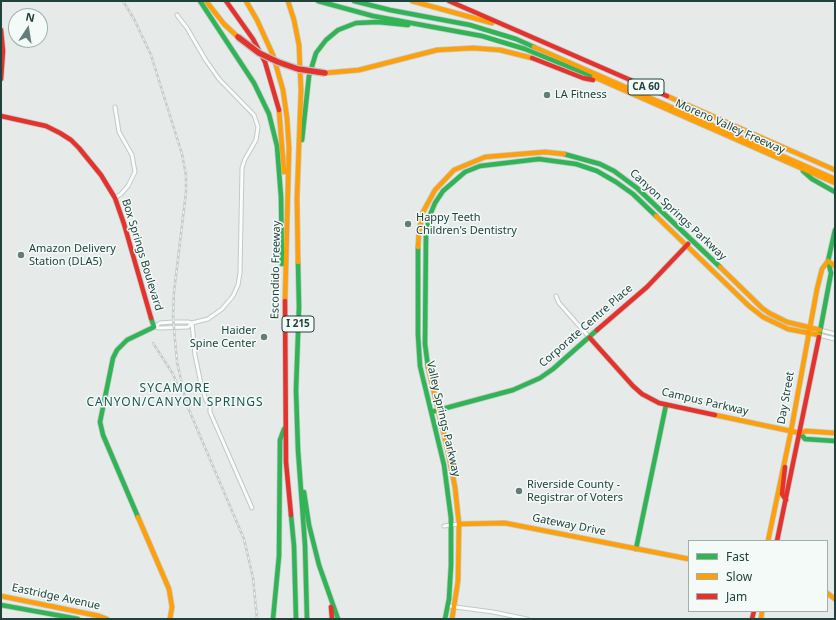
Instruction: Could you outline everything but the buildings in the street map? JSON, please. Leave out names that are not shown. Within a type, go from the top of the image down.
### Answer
[{"type":"main road","points":[[200,1],[257,88],[266,106],[274,128],[281,196],[285,322]]},
{"type":"main road","points":[[206,1],[224,24],[238,37],[260,53],[278,62],[298,69],[325,73],[359,70],[437,50],[473,48],[500,50],[526,56],[583,78],[602,82]]},
{"type":"main road","points":[[226,1],[256,44],[265,62],[275,91],[282,132],[286,212]]},
{"type":"main road","name":"Escondido Freeway","points":[[246,1],[260,26],[273,55],[283,90],[288,132],[285,322],[286,462],[294,546],[296,619]]},
{"type":"main road","name":"Escondido Freeway","points":[[288,1],[294,20],[299,52],[301,90],[297,198],[299,307],[296,390],[298,450],[308,596],[307,619]]},
{"type":"main road","name":"Moreno Valley Freeway","points":[[318,1],[352,11],[482,36],[514,45],[554,60],[800,169],[834,181]]},
{"type":"main road","points":[[354,1],[470,25],[516,39],[834,181]]},
{"type":"main road","points":[[412,1],[517,31]]},
{"type":"main road","name":"Moreno Valley Freeway","points":[[449,1],[835,170]]},
{"type":"main road","points":[[297,198],[309,76],[312,64],[321,46],[338,30],[356,23],[369,22],[423,25]]},
{"type":"main road","points":[[1,30],[3,51],[1,79]]},
{"type":"main road","name":"Box Springs Boulevard","points":[[1,116],[46,126],[65,136],[79,148],[92,164],[115,198],[124,224],[146,304],[154,327],[127,340],[115,354],[100,422],[103,435],[169,589],[172,607],[170,619]]},
{"type":"main road","name":"Canyon Springs Parkway","points":[[461,166],[485,157],[530,153],[560,153],[585,159],[614,171],[629,181],[766,311],[810,331]]},
{"type":"main road","name":"Canyon Springs Parkway","points":[[465,172],[480,166],[494,164],[530,160],[551,160],[576,164],[605,175],[629,190],[749,306],[763,317],[788,329],[819,333]]},
{"type":"main road","name":"Valley Springs Parkway","points":[[445,619],[448,606],[451,565],[451,525],[444,465],[422,379],[419,355],[418,261],[423,212],[440,184],[454,170],[461,166]]},
{"type":"main road","points":[[800,169],[812,179],[833,191]]},
{"type":"main road","name":"Valley Springs Parkway","points":[[452,619],[458,581],[459,524],[455,487],[447,447],[429,376],[426,354],[426,233],[430,215],[438,198],[450,183],[465,172]]},
{"type":"main road","name":"Day Street","points":[[768,540],[822,269],[828,261],[835,230]]},
{"type":"main road","name":"Corporate Centre Place","points":[[431,412],[513,390],[528,384],[553,370],[647,287],[692,241]]},
{"type":"main road","points":[[828,261],[835,260]]},
{"type":"main road","points":[[828,261],[835,266]]},
{"type":"main road","name":"Day Street","points":[[777,540],[800,433],[831,273],[828,261]]},
{"type":"main road","name":"Campus Parkway","points":[[590,338],[633,386],[650,399],[666,405],[800,433],[806,431],[835,433]]},
{"type":"main road","points":[[636,549],[666,405]]},
{"type":"main road","points":[[273,619],[279,556],[280,440],[286,425]]},
{"type":"main road","name":"Campus Parkway","points":[[800,433],[805,439],[835,441]]},
{"type":"main road","points":[[298,450],[309,524],[319,565],[338,619]]},
{"type":"main road","points":[[784,462],[785,476],[782,497],[786,500]]},
{"type":"main road","name":"Gateway Drive","points":[[459,524],[505,523],[688,559]]},
{"type":"main road","points":[[328,593],[332,619]]},
{"type":"main road","name":"Eastridge Avenue","points":[[1,596],[99,616],[107,619]]},
{"type":"main road","points":[[276,598],[278,619]]},
{"type":"main road","name":"Eastridge Avenue","points":[[1,605],[78,619]]},
{"type":"street","points":[[154,327],[188,327],[192,323],[208,318],[222,309],[233,296],[238,284],[240,273],[242,168],[245,159],[256,140],[258,127],[254,114],[219,79],[205,59],[187,28],[177,15]]},
{"type":"street","points":[[115,107],[119,132],[132,155],[135,172],[128,186],[115,198]]},
{"type":"street","name":"Campus Parkway","points":[[556,296],[560,303],[590,338]]},
{"type":"street","points":[[192,323],[195,355],[206,400],[210,406],[210,412],[252,508]]},
{"type":"street","points":[[819,333],[835,334]]},
{"type":"street","points":[[819,333],[835,339]]},
{"type":"street","name":"Gateway Drive","points":[[444,526],[459,524]]},
{"type":"street","points":[[448,606],[493,612],[527,619]]},
{"type":"railway","points":[[123,1],[134,19],[151,55],[182,154],[186,175],[186,192],[174,292],[173,317],[177,362],[189,410],[244,539],[253,578],[257,619]]},
{"type":"railway","points":[[153,343],[173,374],[178,386]]},
{"type":"traffic: fast","points":[[200,1],[254,83],[269,114],[277,146],[281,197],[282,264]]},
{"type":"traffic: fast","points":[[318,1],[373,16],[482,36],[525,49],[594,77]]},
{"type":"traffic: fast","points":[[354,1],[390,10],[470,25],[516,39],[534,47]]},
{"type":"traffic: fast","points":[[302,140],[309,76],[316,53],[326,40],[338,30],[356,23],[378,22],[408,25]]},
{"type":"traffic: fast","points":[[564,154],[600,164],[614,171],[637,188],[720,267]]},
{"type":"traffic: fast","points":[[428,367],[425,344],[426,233],[430,215],[435,203],[443,191],[465,172],[480,166],[539,159],[576,164],[597,171],[616,182],[633,194],[656,216]]},
{"type":"traffic: fast","points":[[803,171],[812,179],[835,192]]},
{"type":"traffic: fast","points":[[819,337],[831,273],[828,261],[835,230]]},
{"type":"traffic: fast","points":[[418,247],[418,335],[420,366],[444,465],[451,518],[449,599],[445,619]]},
{"type":"traffic: fast","points":[[298,262],[299,307],[296,390],[298,450],[305,545],[307,619]]},
{"type":"traffic: fast","points":[[138,517],[103,435],[100,422],[113,358],[117,350],[127,340],[154,327],[151,318]]},
{"type":"traffic: fast","points":[[431,412],[513,390],[540,378],[553,369],[597,330]]},
{"type":"traffic: fast","points":[[636,549],[666,405]]},
{"type":"traffic: fast","points":[[273,619],[279,556],[280,440],[284,429]]},
{"type":"traffic: fast","points":[[800,433],[805,439],[835,441]]},
{"type":"traffic: fast","points":[[304,492],[309,525],[319,565],[338,619]]},
{"type":"traffic: fast","points":[[291,515],[294,546],[296,619]]},
{"type":"traffic: fast","points":[[1,605],[78,619]]},
{"type":"traffic: slow","points":[[206,1],[224,24],[238,37]]},
{"type":"traffic: slow","points":[[246,1],[257,20],[273,55],[283,90],[287,118],[289,148],[285,301]]},
{"type":"traffic: slow","points":[[288,1],[294,20],[299,45],[301,90],[297,198],[298,262]]},
{"type":"traffic: slow","points":[[412,1],[492,23]]},
{"type":"traffic: slow","points":[[534,47],[835,179]]},
{"type":"traffic: slow","points":[[325,73],[359,70],[437,50],[473,48],[500,50],[532,58]]},
{"type":"traffic: slow","points":[[594,77],[835,183]]},
{"type":"traffic: slow","points":[[667,96],[835,170]]},
{"type":"traffic: slow","points":[[279,110],[284,172]]},
{"type":"traffic: slow","points":[[418,247],[423,212],[435,190],[454,170],[485,157],[545,152],[564,154]]},
{"type":"traffic: slow","points":[[656,216],[749,306],[763,317],[788,329],[819,335]]},
{"type":"traffic: slow","points":[[768,540],[791,431],[817,289],[822,269],[828,261]]},
{"type":"traffic: slow","points":[[828,261],[835,266]]},
{"type":"traffic: slow","points":[[720,267],[769,313],[787,322],[820,330]]},
{"type":"traffic: slow","points":[[428,367],[455,487],[459,524],[458,581],[452,619]]},
{"type":"traffic: slow","points":[[715,415],[800,433],[806,431],[835,433]]},
{"type":"traffic: slow","points":[[138,517],[169,589],[172,607],[170,619]]},
{"type":"traffic: slow","points":[[459,524],[505,523],[688,559]]},
{"type":"traffic: slow","points":[[828,594],[835,599]]},
{"type":"traffic: slow","points":[[1,596],[99,616],[107,619]]},
{"type":"traffic: slow","points":[[761,619],[762,612]]},
{"type":"traffic: jam","points":[[226,1],[253,39],[265,62],[279,110]]},
{"type":"traffic: jam","points":[[449,1],[667,96]]},
{"type":"traffic: jam","points":[[1,30],[3,51],[1,79]]},
{"type":"traffic: jam","points":[[238,37],[259,53],[278,62],[298,69],[325,73]]},
{"type":"traffic: jam","points":[[532,58],[583,78],[593,80]]},
{"type":"traffic: jam","points":[[1,116],[46,126],[60,133],[71,140],[79,148],[101,175],[115,198],[151,318]]},
{"type":"traffic: jam","points":[[597,330],[647,287],[688,244]]},
{"type":"traffic: jam","points":[[285,301],[286,462],[291,515]]},
{"type":"traffic: jam","points":[[777,540],[819,337]]},
{"type":"traffic: jam","points":[[590,338],[642,394],[659,403],[715,415]]},
{"type":"traffic: jam","points":[[785,467],[782,494],[786,500]]},
{"type":"traffic: jam","points":[[331,607],[332,619]]},
{"type":"traffic: jam","points":[[752,619],[754,612]]},
{"type":"place","name":"LA Fitness","points":[[547,95]]},
{"type":"place","name":"Happy Teeth Children's Dentistry","points":[[408,224]]},
{"type":"place","name":"Amazon Delivery Station (DLA5)","points":[[21,255]]},
{"type":"place","name":"Haider Spine Center","points":[[264,337]]},
{"type":"place","name":"Riverside County - Registrar of Voters","points":[[519,491]]},
{"type":"district","name":"SYCAMORE CANYON/CANYON SPRINGS","points":[[175,396]]}]
